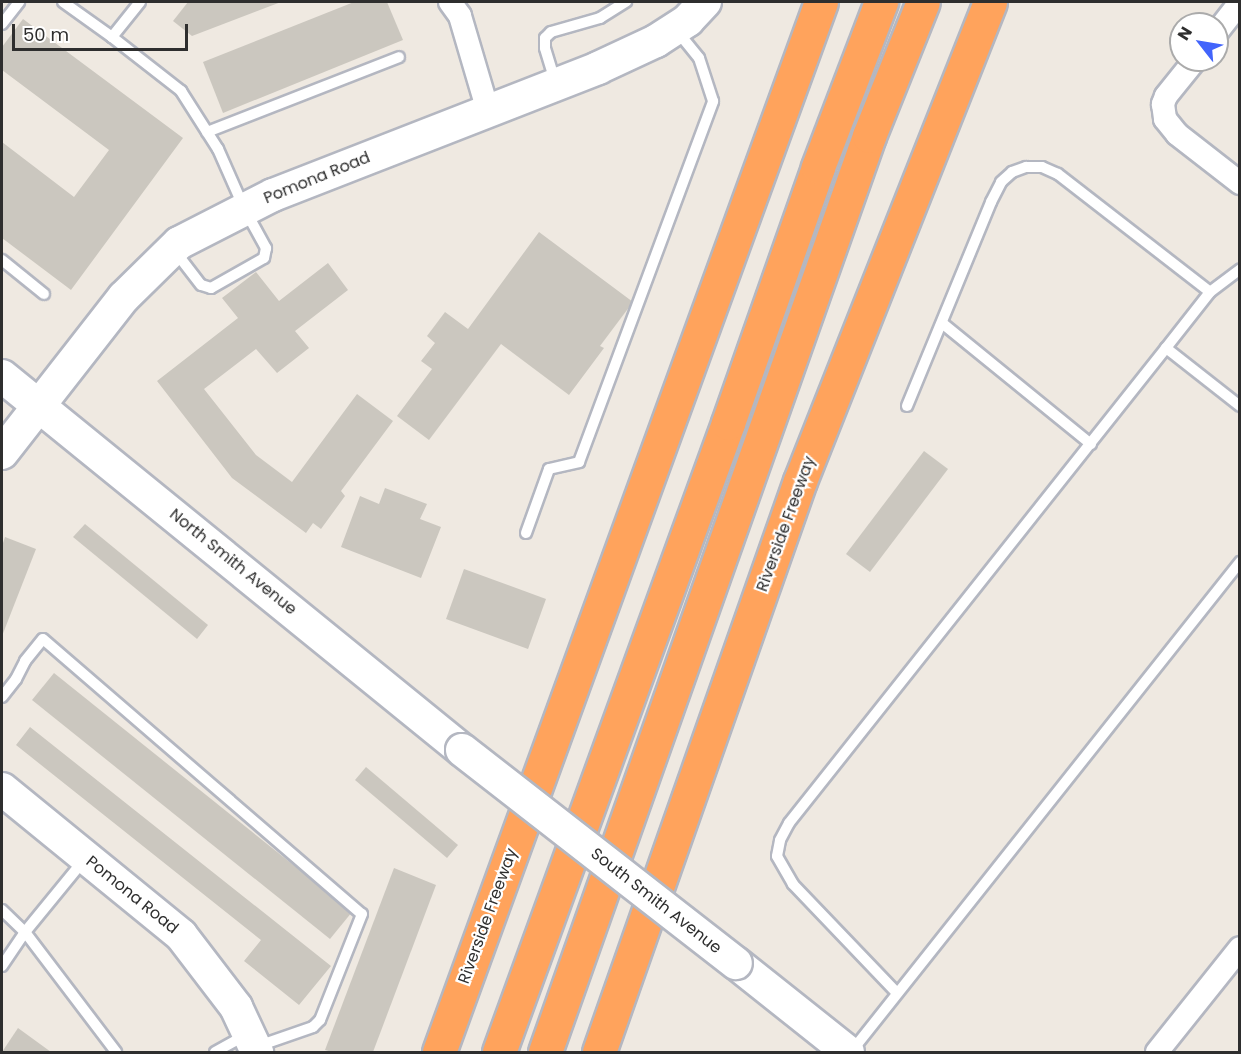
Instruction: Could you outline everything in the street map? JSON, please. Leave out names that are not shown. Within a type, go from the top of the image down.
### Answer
[{"type":"highway","name":"Riverside Freeway","points":[[439,1053],[821,2]]},
{"type":"highway","points":[[499,1053],[728,423],[818,167],[881,2]]},
{"type":"highway","points":[[545,1053],[869,136],[923,2]]},
{"type":"highway","name":"Riverside Freeway","points":[[599,1053],[800,481],[990,2]]},
{"type":"main road","name":"Pomona Road","points":[[2,453],[124,297],[173,249],[244,208],[637,50],[688,20],[705,2]]},
{"type":"main road","name":"North Smith Avenue","points":[[2,376],[462,750]]},
{"type":"main road","name":"South Smith Avenue","points":[[462,750],[850,1053]]},
{"type":"main road","name":"Pomona Road","points":[[2,789],[181,935],[236,1007],[253,1044]]},
{"type":"street","points":[[450,2],[459,16],[488,111]]},
{"type":"street","points":[[1229,16],[1239,3]]},
{"type":"street","points":[[1186,72],[1167,96],[1163,113],[1165,119],[1177,134],[1239,183]]},
{"type":"street","points":[[1157,1053],[1239,948]]},
{"type":"lane","points":[[2,24],[19,2]]},
{"type":"lane","points":[[63,2],[181,91],[218,149],[244,208],[266,248],[264,258],[211,288],[201,285],[173,249]]},
{"type":"lane","points":[[112,37],[140,2]]},
{"type":"lane","points":[[556,84],[544,48],[545,38],[550,32],[600,18],[626,2]]},
{"type":"lane","points":[[526,533],[549,469],[579,462],[713,101],[699,58],[675,28]]},
{"type":"lane","points":[[207,132],[399,57]]},
{"type":"lane","points":[[907,406],[1001,182],[1012,172],[1026,167],[1041,167],[1058,174],[1210,292]]},
{"type":"lane","points":[[2,260],[44,294]]},
{"type":"lane","points":[[897,993],[793,884],[777,856],[780,840],[789,823],[1210,292],[1239,269]]},
{"type":"lane","points":[[942,322],[1091,444]]},
{"type":"lane","points":[[1166,348],[1239,406]]},
{"type":"lane","points":[[850,1053],[1239,562]]},
{"type":"lane","points":[[2,697],[16,679],[25,661],[43,639],[362,914],[320,1020],[313,1027],[215,1053]]},
{"type":"lane","points":[[2,966],[24,932],[86,857]]},
{"type":"lane","points":[[2,910],[24,932],[116,1053]]},
{"type":"building","points":[[188,2],[281,2],[192,36],[173,21]]},
{"type":"building","points":[[354,2],[387,2],[403,40],[223,113],[203,62]]},
{"type":"building","points":[[23,19],[183,138],[71,290],[2,238],[2,142],[74,197],[109,150],[2,70],[2,47]]},
{"type":"building","points":[[539,232],[633,302],[600,346],[604,348],[569,395],[501,344],[429,440],[397,416],[432,369],[421,361],[435,343],[427,336],[445,312],[468,329]]},
{"type":"building","points":[[328,263],[348,290],[295,331],[309,348],[277,373],[256,349],[204,389],[256,455],[292,482],[357,394],[393,421],[341,491],[345,496],[321,529],[313,523],[306,533],[232,478],[157,381],[238,318],[222,298],[256,272],[279,301]]},
{"type":"building","points":[[924,451],[948,469],[870,572],[846,554]]},
{"type":"building","points":[[385,488],[427,504],[420,519],[441,527],[421,578],[341,547],[360,496],[379,504]]},
{"type":"building","points":[[85,524],[208,625],[197,639],[73,537]]},
{"type":"building","points":[[5,537],[36,549],[2,636],[2,546]]},
{"type":"building","points":[[464,569],[546,599],[528,649],[446,619]]},
{"type":"building","points":[[54,673],[352,912],[330,939],[32,700]]},
{"type":"building","points":[[30,727],[331,966],[299,1005],[244,961],[261,940],[16,745]]},
{"type":"building","points":[[366,767],[458,845],[447,858],[355,780]]},
{"type":"building","points":[[394,868],[436,885],[373,1052],[325,1050]]},
{"type":"building","points":[[18,1028],[51,1052],[2,1052]]}]
